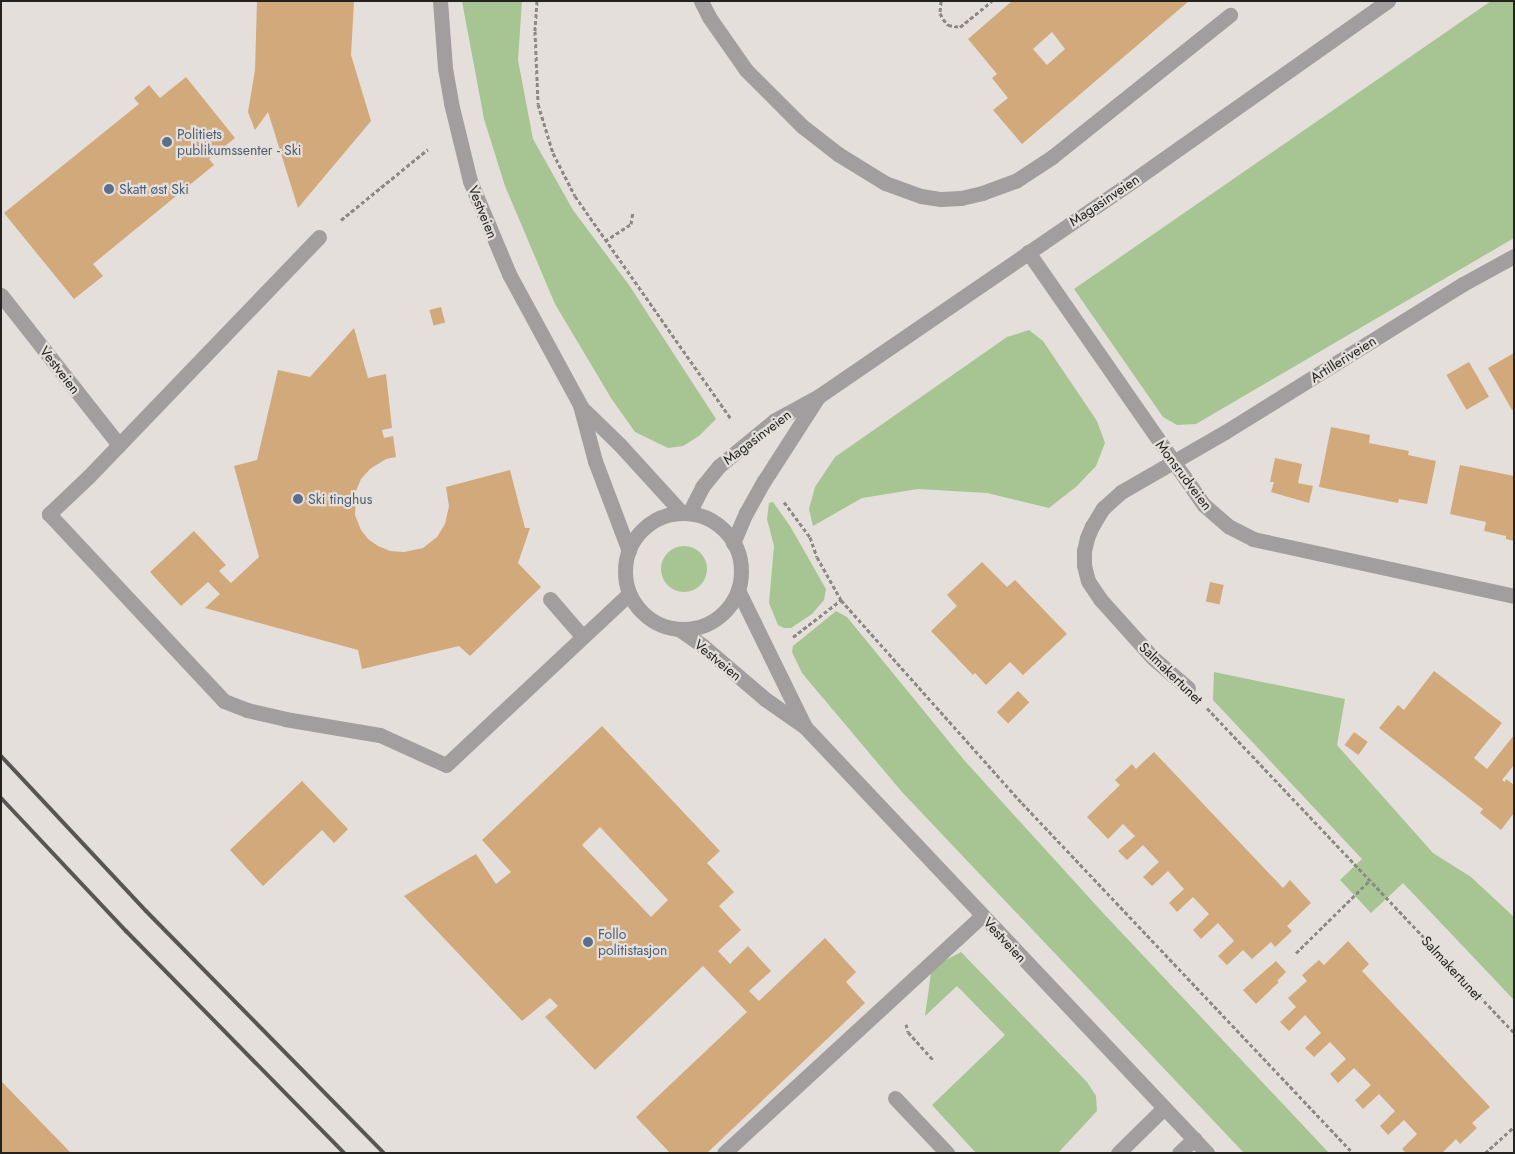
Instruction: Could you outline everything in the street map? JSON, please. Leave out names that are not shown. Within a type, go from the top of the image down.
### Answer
[{"type":"street","name":"Vestveien","points":[[440,1],[444,59],[449,94],[470,181],[509,274],[580,406],[595,461],[629,551]]},
{"type":"street","points":[[701,1],[709,17],[746,70],[802,126],[838,154],[886,183],[921,196],[941,199],[961,198],[982,193],[1017,180],[1052,157],[1230,15]]},
{"type":"street","name":"Magasinveien","points":[[686,513],[702,487],[719,466],[775,420],[819,396],[1388,1]]},
{"type":"street","points":[[319,237],[119,445],[48,514],[224,701],[246,710],[285,720],[380,735],[446,765],[629,594]]},
{"type":"street","name":"Monsrudveien","points":[[1028,252],[1204,505],[1228,526],[1253,539],[1514,596]]},
{"type":"street","name":"Artilleriveien","points":[[1173,462],[1514,256]]},
{"type":"street","name":"Vestveien","points":[[1,295],[119,445]]},
{"type":"street","name":"Magasinveien","points":[[733,543],[760,489],[819,396]]},
{"type":"street","name":"Vestveien","points":[[580,406],[686,513]]},
{"type":"street","name":"Salmakertunet","points":[[1173,462],[1111,499],[1092,526],[1084,551],[1084,565],[1088,581],[1100,600],[1153,658],[1188,688]]},
{"type":"street","name":"Vestveien","points":[[686,513],[700,515],[715,522],[733,543],[740,564],[738,590],[729,607],[715,619],[698,627],[679,629],[666,627],[644,614],[629,594],[625,568],[629,551],[634,540],[644,528],[657,519],[686,513]]},
{"type":"street","name":"Vestveien","points":[[738,590],[805,727]]},
{"type":"street","points":[[550,599],[582,636]]},
{"type":"street","name":"Vestveien","points":[[679,629],[703,646],[765,699],[805,727],[1206,1153]]},
{"type":"street","points":[[724,1153],[982,916]]},
{"type":"street","points":[[895,1098],[947,1153]]},
{"type":"street","points":[[1118,1153],[1164,1108]]},
{"type":"street","points":[[1179,1153],[1194,1139]]},
{"type":"path","points":[[537,1],[535,31],[538,104],[553,153],[575,196],[605,241],[734,423]]},
{"type":"path","points":[[941,1],[940,13],[943,19],[948,25],[960,27],[992,1]]},
{"type":"path","points":[[319,237],[428,149]]},
{"type":"path","points":[[605,241],[631,224],[633,212]]},
{"type":"path","points":[[782,500],[810,537],[817,558],[841,600],[1022,803],[1353,1153]]},
{"type":"path","points":[[790,639],[841,600]]},
{"type":"path","name":"Salmakertunet","points":[[1188,688],[1514,1033]]},
{"type":"path","points":[[1296,953],[1370,880]]},
{"type":"path","points":[[908,1032],[934,1061]]},
{"type":"path","points":[[1485,1153],[1514,1127]]},
{"type":"green space","points":[[462,1],[522,1],[518,60],[533,139],[573,210],[629,285],[716,419],[699,436],[683,446],[668,448],[635,432],[611,398],[555,304],[505,186],[484,119]]},
{"type":"green space","points":[[1491,1],[1514,1],[1514,238],[1196,424],[1177,425],[1163,417],[1074,289]]},
{"type":"green space","points":[[1029,330],[1043,341],[1097,421],[1105,443],[1096,466],[1077,486],[1049,508],[987,493],[918,489],[862,498],[813,526],[809,509],[815,487],[835,457],[1007,337]]},
{"type":"green space","points":[[773,502],[790,526],[826,589],[824,600],[812,614],[791,628],[784,628],[778,625],[769,603],[774,546],[767,519],[769,503]]},
{"type":"green space","points":[[680,546],[688,546],[697,550],[703,556],[707,569],[703,582],[697,588],[688,592],[680,592],[671,588],[665,582],[661,573],[661,565],[665,556],[671,550]]},
{"type":"green space","points":[[836,611],[847,617],[964,760],[1104,914],[1329,1153],[1244,1153],[902,792],[802,673],[792,652],[793,646]]},
{"type":"green space","points":[[1214,672],[1345,699],[1337,745],[1433,853],[1471,877],[1514,917],[1514,1000],[1403,883],[1371,913],[1340,880],[1362,859],[1213,700]]},
{"type":"green space","points":[[961,952],[1087,1082],[1096,1096],[1097,1111],[1058,1153],[976,1153],[932,1105],[1005,1035],[957,986],[925,1016],[931,973],[944,961]]},
{"type":"building","points":[[257,1],[354,1],[351,55],[371,121],[298,208],[268,112],[255,130],[248,112],[255,70]]},
{"type":"building","points":[[1012,1],[1189,1],[1022,144],[993,110],[1008,98],[992,78],[997,74],[968,39]],"holes":[[[1052,32],[1065,49],[1047,65],[1033,49]]]},
{"type":"building","name":"Skatt øst Ski","points":[[186,77],[235,138],[209,159],[214,165],[93,264],[103,276],[74,299],[4,213],[139,104],[134,98],[149,85],[160,98]]},
{"type":"building","points":[[441,307],[445,322],[434,326],[429,310]]},
{"type":"building","name":"Ski tinghus","points":[[354,328],[368,378],[386,374],[392,428],[382,430],[384,438],[393,436],[396,457],[386,459],[370,469],[361,479],[356,491],[355,515],[361,530],[368,539],[390,551],[404,552],[423,548],[437,537],[445,524],[449,506],[446,487],[510,470],[525,528],[530,528],[518,563],[541,587],[470,656],[459,646],[362,669],[358,650],[205,608],[220,594],[208,582],[181,606],[150,572],[194,531],[226,565],[219,571],[231,583],[259,557],[234,466],[257,460],[278,370],[310,377]]},
{"type":"building","points":[[1514,353],[1514,409],[1512,410],[1488,368]]},
{"type":"building","points":[[1469,362],[1489,397],[1466,410],[1446,375]]},
{"type":"building","points":[[1331,427],[1370,435],[1369,443],[1409,451],[1408,455],[1436,461],[1427,504],[1399,499],[1398,503],[1319,487]]},
{"type":"building","points":[[1275,458],[1302,464],[1298,483],[1313,486],[1309,503],[1271,492],[1274,482],[1270,482]]},
{"type":"building","points":[[1460,465],[1514,476],[1514,541],[1506,539],[1506,536],[1484,531],[1486,522],[1450,514]]},
{"type":"building","points":[[982,562],[1007,587],[1015,580],[1067,634],[1023,675],[1010,662],[986,685],[975,673],[973,675],[931,631],[957,606],[947,595]]},
{"type":"building","points":[[1210,582],[1224,585],[1220,604],[1206,602]]},
{"type":"building","points":[[1434,671],[1502,723],[1474,758],[1487,769],[1514,735],[1514,765],[1502,780],[1505,782],[1506,779],[1514,785],[1514,813],[1501,830],[1480,813],[1483,809],[1379,728],[1398,705],[1404,710]]},
{"type":"building","points":[[1018,691],[1029,702],[1008,724],[997,712]]},
{"type":"building","name":"Follo politistasjon","points":[[602,726],[720,851],[707,863],[734,892],[719,906],[741,930],[718,951],[730,964],[748,946],[771,971],[749,991],[759,1001],[825,938],[856,972],[846,982],[865,1003],[707,1153],[670,1153],[636,1117],[747,1012],[703,966],[595,1070],[545,1017],[558,1006],[550,998],[522,1021],[404,896],[476,854],[496,884],[511,872],[482,840]],"holes":[[[600,827],[668,900],[651,917],[582,845]]]},
{"type":"building","points":[[1354,732],[1368,742],[1358,755],[1345,745]]},
{"type":"building","points":[[1154,752],[1283,888],[1290,880],[1311,903],[1287,926],[1292,931],[1275,947],[1271,942],[1252,959],[1243,950],[1227,965],[1218,956],[1234,941],[1218,923],[1201,939],[1193,930],[1209,914],[1193,897],[1177,912],[1169,903],[1184,889],[1168,871],[1152,886],[1143,877],[1159,862],[1143,845],[1127,860],[1118,851],[1135,836],[1123,824],[1108,839],[1087,817],[1120,785],[1115,780],[1132,764],[1136,769]]},
{"type":"building","points":[[302,781],[348,829],[334,843],[322,830],[263,886],[230,850]]},
{"type":"building","points":[[1348,941],[1369,964],[1362,971],[1490,1107],[1472,1123],[1477,1128],[1460,1144],[1456,1139],[1442,1153],[1406,1153],[1402,1149],[1417,1134],[1404,1120],[1388,1135],[1380,1126],[1395,1111],[1379,1094],[1363,1109],[1355,1100],[1371,1085],[1354,1068],[1338,1083],[1330,1074],[1346,1059],[1330,1042],[1314,1057],[1305,1048],[1321,1033],[1305,1015],[1289,1031],[1280,1022],[1296,1007],[1288,998],[1307,981],[1302,975],[1319,960],[1324,965]]},
{"type":"building","points":[[1276,961],[1286,972],[1277,981],[1279,982],[1256,1004],[1243,990]]},
{"type":"building","points":[[1,1081],[71,1153],[1,1153]]},
{"type":"railway","points":[[1,756],[146,911],[384,1153]]},
{"type":"railway","points":[[1,798],[126,931],[344,1153]]},
{"type":"place","name":"Politiets publikumssenter - Ski","points":[[167,142]]},
{"type":"place","name":"Skatt øst Ski","points":[[109,189]]},
{"type":"place","name":"Ski tinghus","points":[[298,499]]},
{"type":"place","name":"Follo politistasjon","points":[[588,942]]}]
